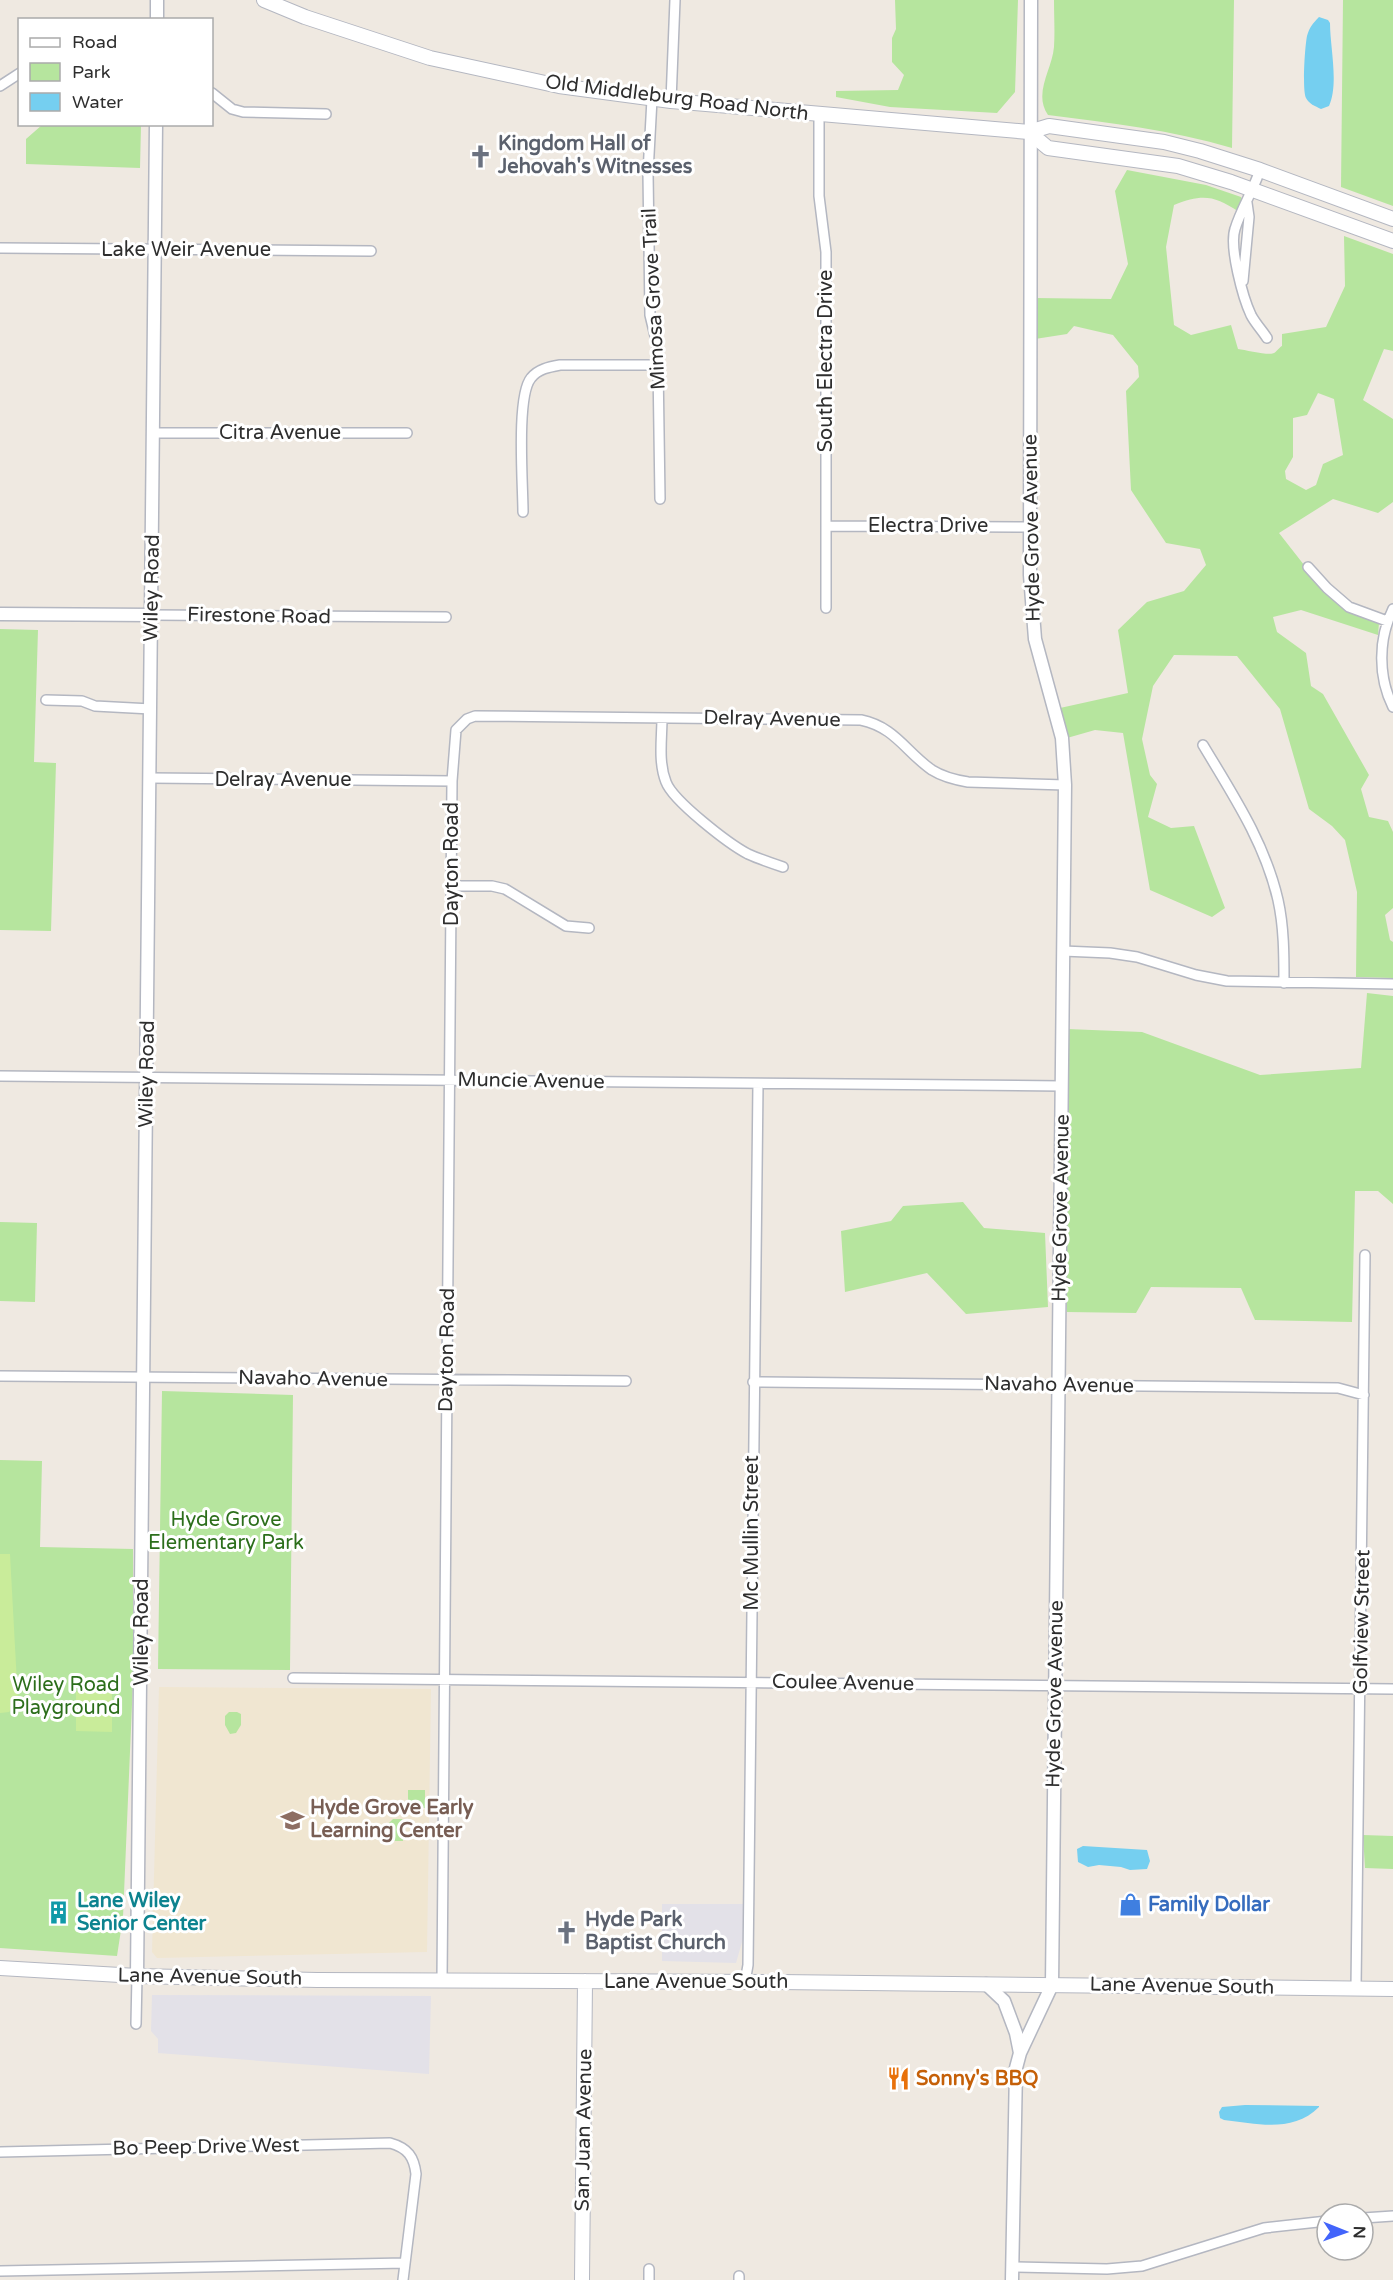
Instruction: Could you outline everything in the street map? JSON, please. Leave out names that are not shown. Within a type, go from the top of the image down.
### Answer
[{"type":"main road","name":"Old Middleburg Road North","points":[[264,0],[305,17],[430,58],[559,86],[671,101],[1029,132],[1049,126],[1164,142],[1260,170],[1393,219]]},
{"type":"main road","name":"Old Middleburg Road North","points":[[1029,132],[1048,148],[1178,166],[1254,189],[1393,241]]},
{"type":"main road","name":"Lane Avenue South","points":[[0,1968],[138,1976],[317,1980],[1052,1984],[1393,1989]]},
{"type":"main road","name":"San Juan Avenue","points":[[582,2280],[585,1981]]},
{"type":"street","points":[[157,0],[157,18]]},
{"type":"street","points":[[671,101],[675,0]]},
{"type":"street","name":"Hyde Grove Avenue","points":[[1012,2280],[1016,2068],[1020,2053],[1052,1984],[1064,951],[1065,785],[1062,738],[1035,639],[1030,575],[1031,0]]},
{"type":"street","points":[[0,86],[18,75]]},
{"type":"street","points":[[213,94],[223,104],[243,112],[326,114]]},
{"type":"street","name":"Mimosa Grove Trail","points":[[652,99],[648,173],[650,315],[657,344],[660,500]]},
{"type":"street","name":"South Electra Drive","points":[[819,114],[819,196],[826,252],[826,608]]},
{"type":"street","name":"Wiley Road","points":[[136,2024],[156,126]]},
{"type":"street","points":[[1260,170],[1254,189],[1237,223],[1233,239],[1234,256],[1251,315],[1267,338]]},
{"type":"street","points":[[1242,285],[1249,217],[1247,203]]},
{"type":"street","name":"Lake Weir Avenue","points":[[0,248],[371,251]]},
{"type":"street","points":[[523,512],[522,398],[530,379],[546,367],[560,365],[658,365]]},
{"type":"street","name":"Citra Avenue","points":[[153,433],[407,433]]},
{"type":"street","name":"Electra Drive","points":[[826,526],[1030,527]]},
{"type":"street","points":[[1308,567],[1326,588],[1349,607],[1387,621]]},
{"type":"street","points":[[1393,609],[1387,621],[1382,656],[1386,691],[1393,707]]},
{"type":"street","name":"Firestone Road","points":[[0,614],[446,618]]},
{"type":"street","points":[[46,700],[82,700],[95,706],[151,709]]},
{"type":"street","name":"Delray Avenue","points":[[461,723],[475,716],[861,720],[883,727],[933,771],[957,780],[968,783],[1065,785]]},
{"type":"street","points":[[662,718],[662,767],[666,783],[673,794],[683,805],[747,853],[783,867]]},
{"type":"street","name":"Dayton Road","points":[[442,1980],[452,781],[454,738],[461,723]]},
{"type":"street","points":[[1203,745],[1246,817],[1270,869],[1283,927],[1284,983]]},
{"type":"street","name":"Delray Avenue","points":[[150,778],[452,781]]},
{"type":"street","points":[[452,886],[492,885],[505,888],[566,926],[589,928]]},
{"type":"street","points":[[1064,951],[1137,957],[1196,975],[1227,981],[1393,984]]},
{"type":"street","name":"Muncie Avenue","points":[[0,1076],[1062,1086]]},
{"type":"street","name":"Mc Mullin Street","points":[[745,1982],[748,1965],[758,1084]]},
{"type":"street","name":"Golfview Street","points":[[1356,1988],[1365,1255]]},
{"type":"street","name":"Navaho Avenue","points":[[0,1376],[626,1381]]},
{"type":"street","name":"Navaho Avenue","points":[[753,1382],[1338,1388],[1364,1395]]},
{"type":"street","name":"Coulee Avenue","points":[[293,1678],[1393,1689]]},
{"type":"street","points":[[986,1984],[1004,2001],[1020,2053]]},
{"type":"street","name":"Bo Peep Drive West","points":[[0,2151],[390,2143],[401,2146],[409,2152],[415,2162],[416,2174],[405,2263]]},
{"type":"street","points":[[1375,2217],[1393,2216]]},
{"type":"street","points":[[1012,2267],[1107,2269],[1142,2266],[1264,2228],[1315,2222]]},
{"type":"street","points":[[0,2271],[405,2263],[403,2280]]},
{"type":"street","points":[[649,2269],[649,2280]]},
{"type":"shaded area","name":"Hyde Grove Early Learning Center","points":[[159,1687],[431,1689],[427,1952],[157,1958],[152,1952]]},
{"type":"shaded area","points":[[662,1904],[745,1904],[744,1935],[736,1963],[662,1961]]},
{"type":"shaded area","points":[[152,1995],[431,1996],[429,2074],[158,2053],[158,2039],[151,2031]]},
{"type":"green space","points":[[895,0],[1018,0],[1015,92],[997,113],[890,107],[836,97],[836,91],[898,90],[904,75],[892,62],[892,38],[896,29]]},
{"type":"green space","points":[[1054,0],[1234,0],[1232,148],[1164,132],[1048,115],[1042,98],[1053,56]]},
{"type":"green space","points":[[1343,0],[1393,0],[1393,206],[1341,187]]},
{"type":"green space","points":[[41,126],[141,126],[140,168],[26,164],[26,139]]},
{"type":"green space","points":[[1127,170],[1206,185],[1241,197],[1243,202],[1239,212],[1222,202],[1208,198],[1192,199],[1174,205],[1166,247],[1174,325],[1191,335],[1231,325],[1238,349],[1272,354],[1282,346],[1282,334],[1326,327],[1345,286],[1344,236],[1393,254],[1393,351],[1384,349],[1363,400],[1393,419],[1393,502],[1378,513],[1333,499],[1279,533],[1326,593],[1348,611],[1377,619],[1378,635],[1301,610],[1273,617],[1277,632],[1306,653],[1311,686],[1323,694],[1369,775],[1361,789],[1369,817],[1388,821],[1393,832],[1393,908],[1385,915],[1390,940],[1393,942],[1393,978],[1356,977],[1357,892],[1345,840],[1332,826],[1309,809],[1280,709],[1237,656],[1174,655],[1153,686],[1142,739],[1150,775],[1157,784],[1148,817],[1171,828],[1194,826],[1225,908],[1212,917],[1150,890],[1123,733],[1095,730],[1067,738],[1060,708],[1128,693],[1118,630],[1147,602],[1184,591],[1206,565],[1200,549],[1166,543],[1131,490],[1126,391],[1139,377],[1138,366],[1113,335],[1074,326],[1067,334],[1035,339],[1035,298],[1111,299],[1128,264],[1115,191]],"holes":[[[1318,393],[1334,399],[1343,455],[1323,464],[1316,485],[1306,490],[1286,479],[1285,471],[1293,457],[1293,418],[1307,415]]]},
{"type":"green space","points":[[0,629],[38,630],[34,762],[56,763],[51,931],[0,930]]},
{"type":"green space","points":[[1367,993],[1393,996],[1393,1204],[1378,1191],[1355,1191],[1352,1322],[1255,1320],[1241,1288],[1151,1287],[1136,1313],[1067,1312],[1067,1029],[1142,1032],[1260,1075],[1361,1068]]},
{"type":"green space","points":[[963,1202],[984,1228],[1045,1233],[1048,1307],[966,1314],[927,1273],[845,1292],[841,1231],[891,1221],[903,1206]]},
{"type":"green space","points":[[0,1222],[37,1223],[35,1302],[0,1301]]},
{"type":"green space","name":"Hyde Grove Elementary Park","points":[[162,1391],[293,1395],[290,1670],[158,1669]]},
{"type":"green space","name":"Wiley Road Playground","points":[[0,1460],[42,1461],[40,1547],[133,1549],[133,1681],[123,1917],[117,1956],[0,1948]]},
{"type":"green space","points":[[0,1554],[10,1554],[18,1702],[9,1712],[0,1713]]},
{"type":"green space","points":[[76,1692],[112,1693],[112,1710],[76,1709]]},
{"type":"green space","points":[[229,1712],[241,1714],[241,1725],[236,1733],[230,1734],[225,1725],[225,1716]]},
{"type":"green space","points":[[76,1714],[112,1715],[112,1732],[76,1731]]},
{"type":"green space","points":[[408,1790],[425,1790],[425,1808],[408,1808]]},
{"type":"green space","points":[[393,1819],[402,1819],[404,1822],[403,1841],[389,1841],[389,1823]]},
{"type":"green space","points":[[1363,1835],[1393,1836],[1393,1869],[1365,1868]]},
{"type":"water","points":[[1319,17],[1330,23],[1334,76],[1329,106],[1321,109],[1307,100],[1304,86],[1307,36]]},
{"type":"water","points":[[1083,1846],[1147,1850],[1150,1861],[1147,1869],[1130,1870],[1099,1865],[1088,1867],[1078,1862],[1077,1849]]},
{"type":"water","points":[[1245,2105],[1319,2107],[1298,2121],[1286,2124],[1262,2124],[1220,2118],[1219,2112],[1222,2107]]},
{"type":"place","name":"Kingdom Hall of Jehovah's Witnesses","points":[[480,156]]},
{"type":"place","name":"Hyde Grove Early Learning Center","points":[[292,1820]]},
{"type":"place","name":"Family Dollar","points":[[1130,1905]]},
{"type":"place","name":"Lane Wiley Senior Center","points":[[59,1913]]},
{"type":"place","name":"Hyde Park Baptist Church","points":[[567,1932]]},
{"type":"place","name":"Sonny's BBQ","points":[[898,2079]]}]
